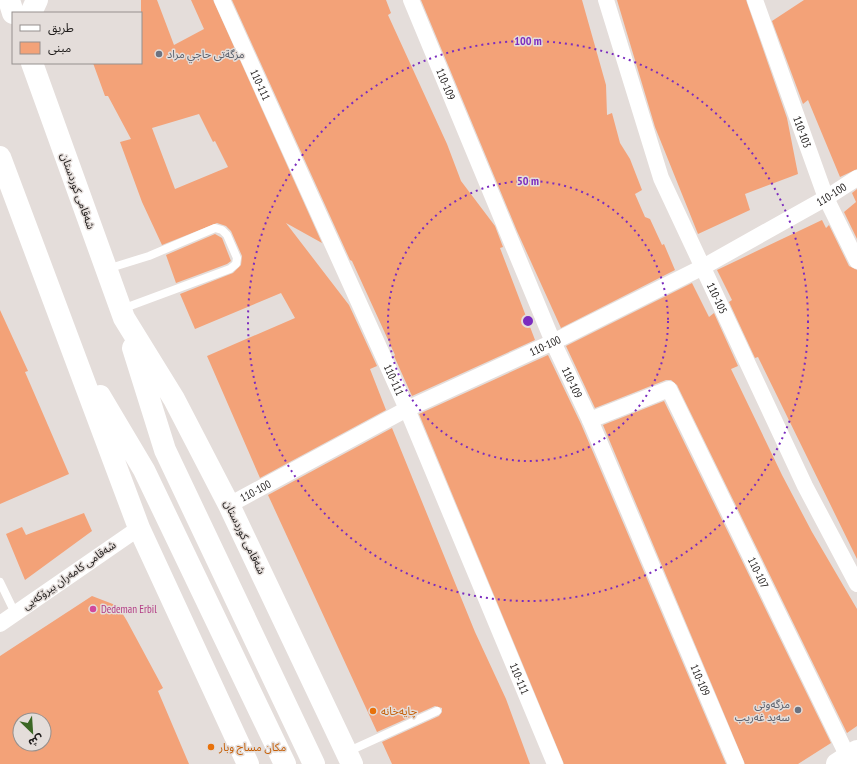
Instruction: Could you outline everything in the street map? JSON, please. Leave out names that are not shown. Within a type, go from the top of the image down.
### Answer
[{"type":"main road","points":[[8,0],[13,12]]},
{"type":"main road","points":[[31,12],[37,0]]},
{"type":"main road","name":"شەقامی کوردستان","points":[[32,64],[122,314],[165,450],[314,764]]},
{"type":"main road","points":[[0,158],[139,528],[248,764]]},
{"type":"main road","name":"شەقامی کوردستان","points":[[122,314],[174,399],[229,505],[349,758]]},
{"type":"main road","points":[[70,346],[144,470],[285,764]]},
{"type":"street","name":"110-111","points":[[222,0],[407,409],[556,764]]},
{"type":"street","name":"110-109","points":[[411,0],[553,342],[590,420],[736,764]]},
{"type":"street","name":"110-105","points":[[606,0],[661,178],[804,486],[857,584]]},
{"type":"street","name":"110-103","points":[[759,2],[826,198],[857,261]]},
{"type":"street","name":"110-100","points":[[229,505],[407,409],[553,342],[703,267],[826,198],[857,178]]},
{"type":"street","name":"110-107","points":[[590,420],[669,388],[847,757]]},
{"type":"street","name":"شه‌قامی كامەران بیرۆكەیی","points":[[0,624],[139,528]]},
{"type":"lane","points":[[106,269],[149,256],[215,228],[222,230],[227,235],[237,258],[236,264],[230,269],[122,314]]},
{"type":"lane","points":[[0,582],[15,613]]},
{"type":"lane","points":[[349,758],[437,711]]},
{"type":"building","points":[[141,0],[157,0],[174,45],[204,29],[191,0],[213,0],[322,243],[286,223],[349,305],[377,366],[370,369],[386,410],[260,478],[207,356],[295,318],[281,293],[195,329],[180,294],[233,273],[241,265],[242,256],[231,231],[226,226],[217,223],[162,245],[142,202],[120,142],[131,139],[108,96],[105,96],[93,64],[142,64]],"holes":[[[199,114],[213,142],[215,141],[228,167],[175,189],[152,128]]]},
{"type":"building","points":[[232,0],[386,0],[391,13],[388,15],[447,144],[461,181],[495,226],[503,247],[500,248],[535,340],[412,396],[394,356],[395,355],[352,261],[350,260]]},
{"type":"building","points":[[421,0],[582,0],[606,85],[607,115],[612,113],[620,143],[630,159],[642,190],[635,194],[645,217],[650,219],[662,245],[664,244],[675,270],[561,328],[517,231]]},
{"type":"building","points":[[617,0],[746,0],[787,118],[798,174],[745,194],[750,210],[698,234],[655,127]]},
{"type":"building","points":[[804,0],[857,0],[857,169],[840,177],[808,100],[803,104],[772,21]]},
{"type":"building","points":[[857,189],[857,239],[844,212],[856,202],[852,193]]},
{"type":"building","points":[[822,220],[826,228],[829,225],[849,266],[857,270],[857,559],[758,357],[755,358],[729,302],[732,300],[717,270]]},
{"type":"building","points":[[215,234],[222,238],[231,261],[227,264],[176,283],[166,255]]},
{"type":"building","points":[[692,283],[709,317],[714,313],[738,366],[731,369],[782,475],[812,532],[857,609],[857,726],[847,733],[677,385],[671,380],[666,380],[595,408],[566,346]]},
{"type":"building","points":[[0,310],[28,371],[25,372],[69,474],[0,504]]},
{"type":"building","points":[[548,355],[581,424],[726,764],[564,764],[419,414]]},
{"type":"building","points":[[664,401],[831,743],[798,764],[745,764],[603,425]]},
{"type":"building","points":[[392,428],[475,632],[506,699],[530,764],[392,764],[382,742],[439,716],[442,712],[442,708],[435,706],[377,732],[268,495]]},
{"type":"building","points":[[84,513],[92,531],[25,580],[6,534],[22,527],[26,535]]},
{"type":"building","points":[[92,596],[118,606],[163,688],[158,691],[189,764],[0,764],[0,656]]},
{"type":"place","name":"مزگةتی حاجي مراد","points":[[159,54]]},
{"type":"place","name":"Dedeman Erbil","points":[[93,609]]},
{"type":"place","name":"مزگەوتی سەید غەریب","points":[[798,710]]},
{"type":"place","name":"چایەخانە","points":[[373,711]]},
{"type":"place","name":"مكان مساج وبار","points":[[211,747]]}]
